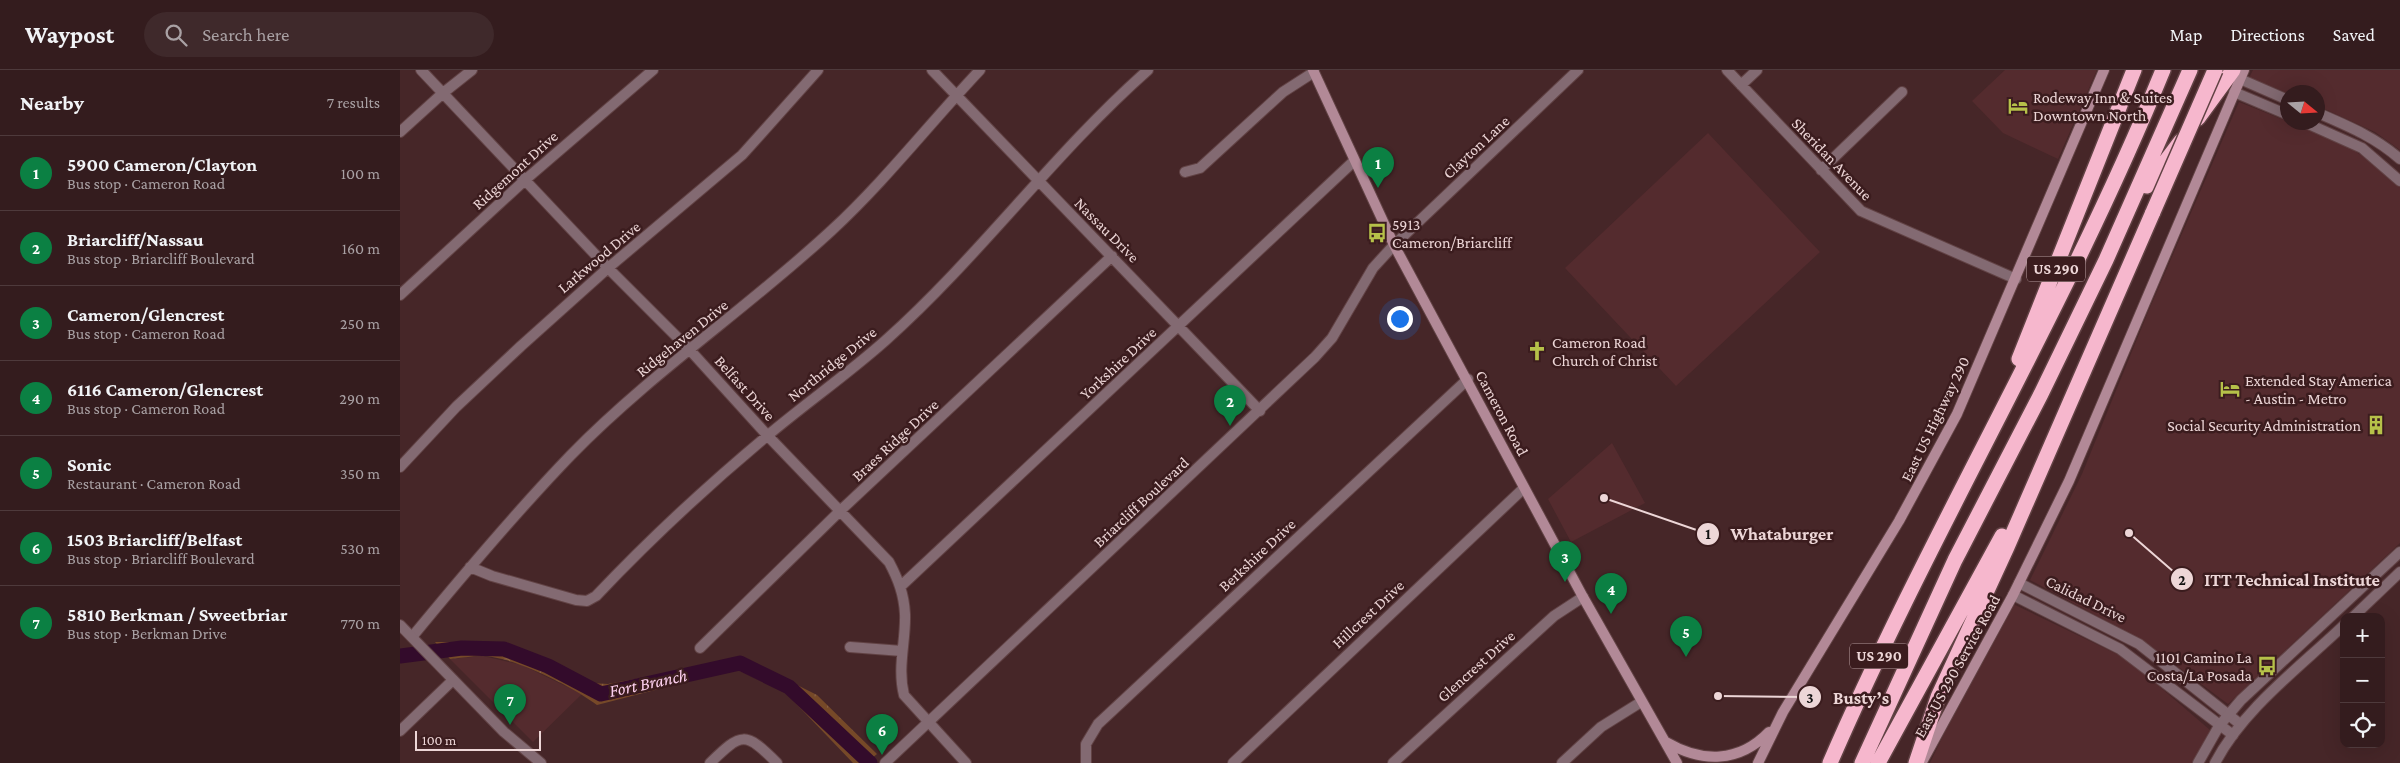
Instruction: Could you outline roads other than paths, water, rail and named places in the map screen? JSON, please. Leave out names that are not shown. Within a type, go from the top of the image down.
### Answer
[{"type":"highway","name":"US 290","points":[[1830,763],[1895,621],[1973,467],[1997,406],[2042,305],[2134,70]]},
{"type":"highway","points":[[1973,467],[2084,250],[2163,70]]},
{"type":"highway","points":[[1862,763],[1947,578],[2041,394],[2126,216],[2190,70]]},
{"type":"highway","name":"US 290","points":[[1878,763],[2000,540],[2072,396],[2215,70]]},
{"type":"highway","points":[[2126,216],[2239,73]]},
{"type":"highway","points":[[1916,763],[1938,697],[2007,547],[2072,396]]},
{"type":"main road","name":"East US Highway 290","points":[[1758,763],[1778,720],[1899,521],[1931,464],[1974,376],[2104,70]]},
{"type":"main road","name":"Cameron Road","points":[[1313,71],[1394,245],[1468,379],[1583,597],[1661,738],[1677,763]]},
{"type":"main road","points":[[2019,583],[2079,457],[2234,92],[2239,73]]},
{"type":"main road","name":"East US 290 Service Road","points":[[1922,763],[1950,706],[2019,583]]},
{"type":"main road","points":[[1661,738],[1685,755],[1697,759],[1726,761],[1738,758],[1749,752],[1763,740],[1778,720]]},
{"type":"street","name":"Belfast Drive","points":[[421,70],[608,268],[690,349],[768,435],[889,562],[901,586],[905,615],[901,680],[904,695],[966,763]]},
{"type":"street","points":[[400,132],[472,70]]},
{"type":"street","name":"Ridgemont Drive","points":[[400,295],[525,180],[653,70]]},
{"type":"street","name":"Larkwood Drive","points":[[400,467],[456,407],[608,268],[742,155],[818,70]]},
{"type":"street","name":"Nassau Drive","points":[[932,70],[1260,411]]},
{"type":"street","name":"Ridgehaven Drive","points":[[412,638],[470,567],[572,454],[690,349],[832,230],[878,184],[980,70]]},
{"type":"street","name":"Northridge Drive","points":[[470,567],[492,576],[566,598],[587,601],[596,596],[699,494],[768,435],[886,340],[945,283],[1037,181],[1122,92],[1148,70]]},
{"type":"street","name":"Clayton Lane","points":[[1394,245],[1578,70]]},
{"type":"street","name":"Sheridan Avenue","points":[[1728,70],[1741,86],[1866,215],[2016,279]]},
{"type":"street","points":[[1741,86],[1758,70]]},
{"type":"street","points":[[1185,172],[1200,168],[1282,92],[1313,71]]},
{"type":"street","points":[[2239,73],[2280,96]]},
{"type":"street","points":[[1821,170],[1902,92]]},
{"type":"street","points":[[2234,92],[2280,112]]},
{"type":"street","points":[[2325,116],[2374,138],[2400,159]]},
{"type":"street","points":[[2340,138],[2345,124]]},
{"type":"street","points":[[2322,130],[2371,154],[2400,181]]},
{"type":"street","name":"Yorkshire Drive","points":[[901,586],[1354,161]]},
{"type":"street","name":"Briarcliff Boulevard","points":[[885,763],[1260,411],[1332,338],[1373,268],[1394,245]]},
{"type":"street","name":"Braes Ridge Drive","points":[[700,648],[841,510],[1112,256]]},
{"type":"street","name":"Berkshire Drive","points":[[1086,763],[1086,744],[1098,724],[1468,379]]},
{"type":"street","name":"Hillcrest Drive","points":[[1233,763],[1524,488]]},
{"type":"street","points":[[2198,763],[2219,726],[2241,700],[2400,552]]},
{"type":"street","points":[[2378,572],[2389,582]]},
{"type":"street","points":[[2357,613],[2400,572]]},
{"type":"street","name":"Calidad Drive","points":[[2019,583],[2139,644],[2240,724]]},
{"type":"street","name":"Calidad Drive","points":[[2013,595],[2129,655],[2232,735]]},
{"type":"street","name":"Glencrest Drive","points":[[1394,763],[1554,616],[1583,597]]},
{"type":"street","points":[[400,624],[504,732],[541,763]]},
{"type":"street","points":[[2214,763],[2240,724],[2340,629]]},
{"type":"street","points":[[2129,655],[2139,644]]},
{"type":"street","points":[[850,647],[902,651]]},
{"type":"street","points":[[400,731],[453,680]]},
{"type":"street","points":[[1562,763],[1601,727],[1641,702]]},
{"type":"street","points":[[710,763],[732,742],[746,738],[756,742],[777,763]]},
{"type":"waterway","name":"Fort Branch","points":[[400,656],[462,648],[504,649],[548,666],[601,694],[740,663],[789,687],[870,763]]},
{"type":"place","name":"Rodeway Inn & Suites Downtown North","points":[[2018,106]]},
{"type":"place","name":"5900 Cameron/Clayton","points":[[1378,188]]},
{"type":"place","name":"5913 Cameron/Briarcliff","points":[[1377,233]]},
{"type":"place","name":"Cameron Road Church of Christ","points":[[1537,351]]},
{"type":"place","name":"Extended Stay America - Austin - Metro","points":[[2230,389]]},
{"type":"place","name":"Social Security Administration","points":[[2376,425]]},
{"type":"place","name":"Briarcliff/Nassau","points":[[1230,426]]},
{"type":"place","name":"Whataburger","points":[[1604,498]]},
{"type":"place","name":"ITT Technical Institute","points":[[2129,533]]},
{"type":"place","name":"Cameron/Glencrest","points":[[1565,582]]},
{"type":"place","name":"6116 Cameron/Glencrest","points":[[1611,614]]},
{"type":"place","name":"Sonic","points":[[1686,657]]},
{"type":"place","name":"1101 Camino La Costa/La Posada","points":[[2267,666]]},
{"type":"place","name":"Busty’s","points":[[1718,696]]},
{"type":"place","name":"5810 Berkman / Sweetbriar","points":[[510,725]]},
{"type":"place","name":"1503 Briarcliff/Belfast","points":[[882,755]]}]
